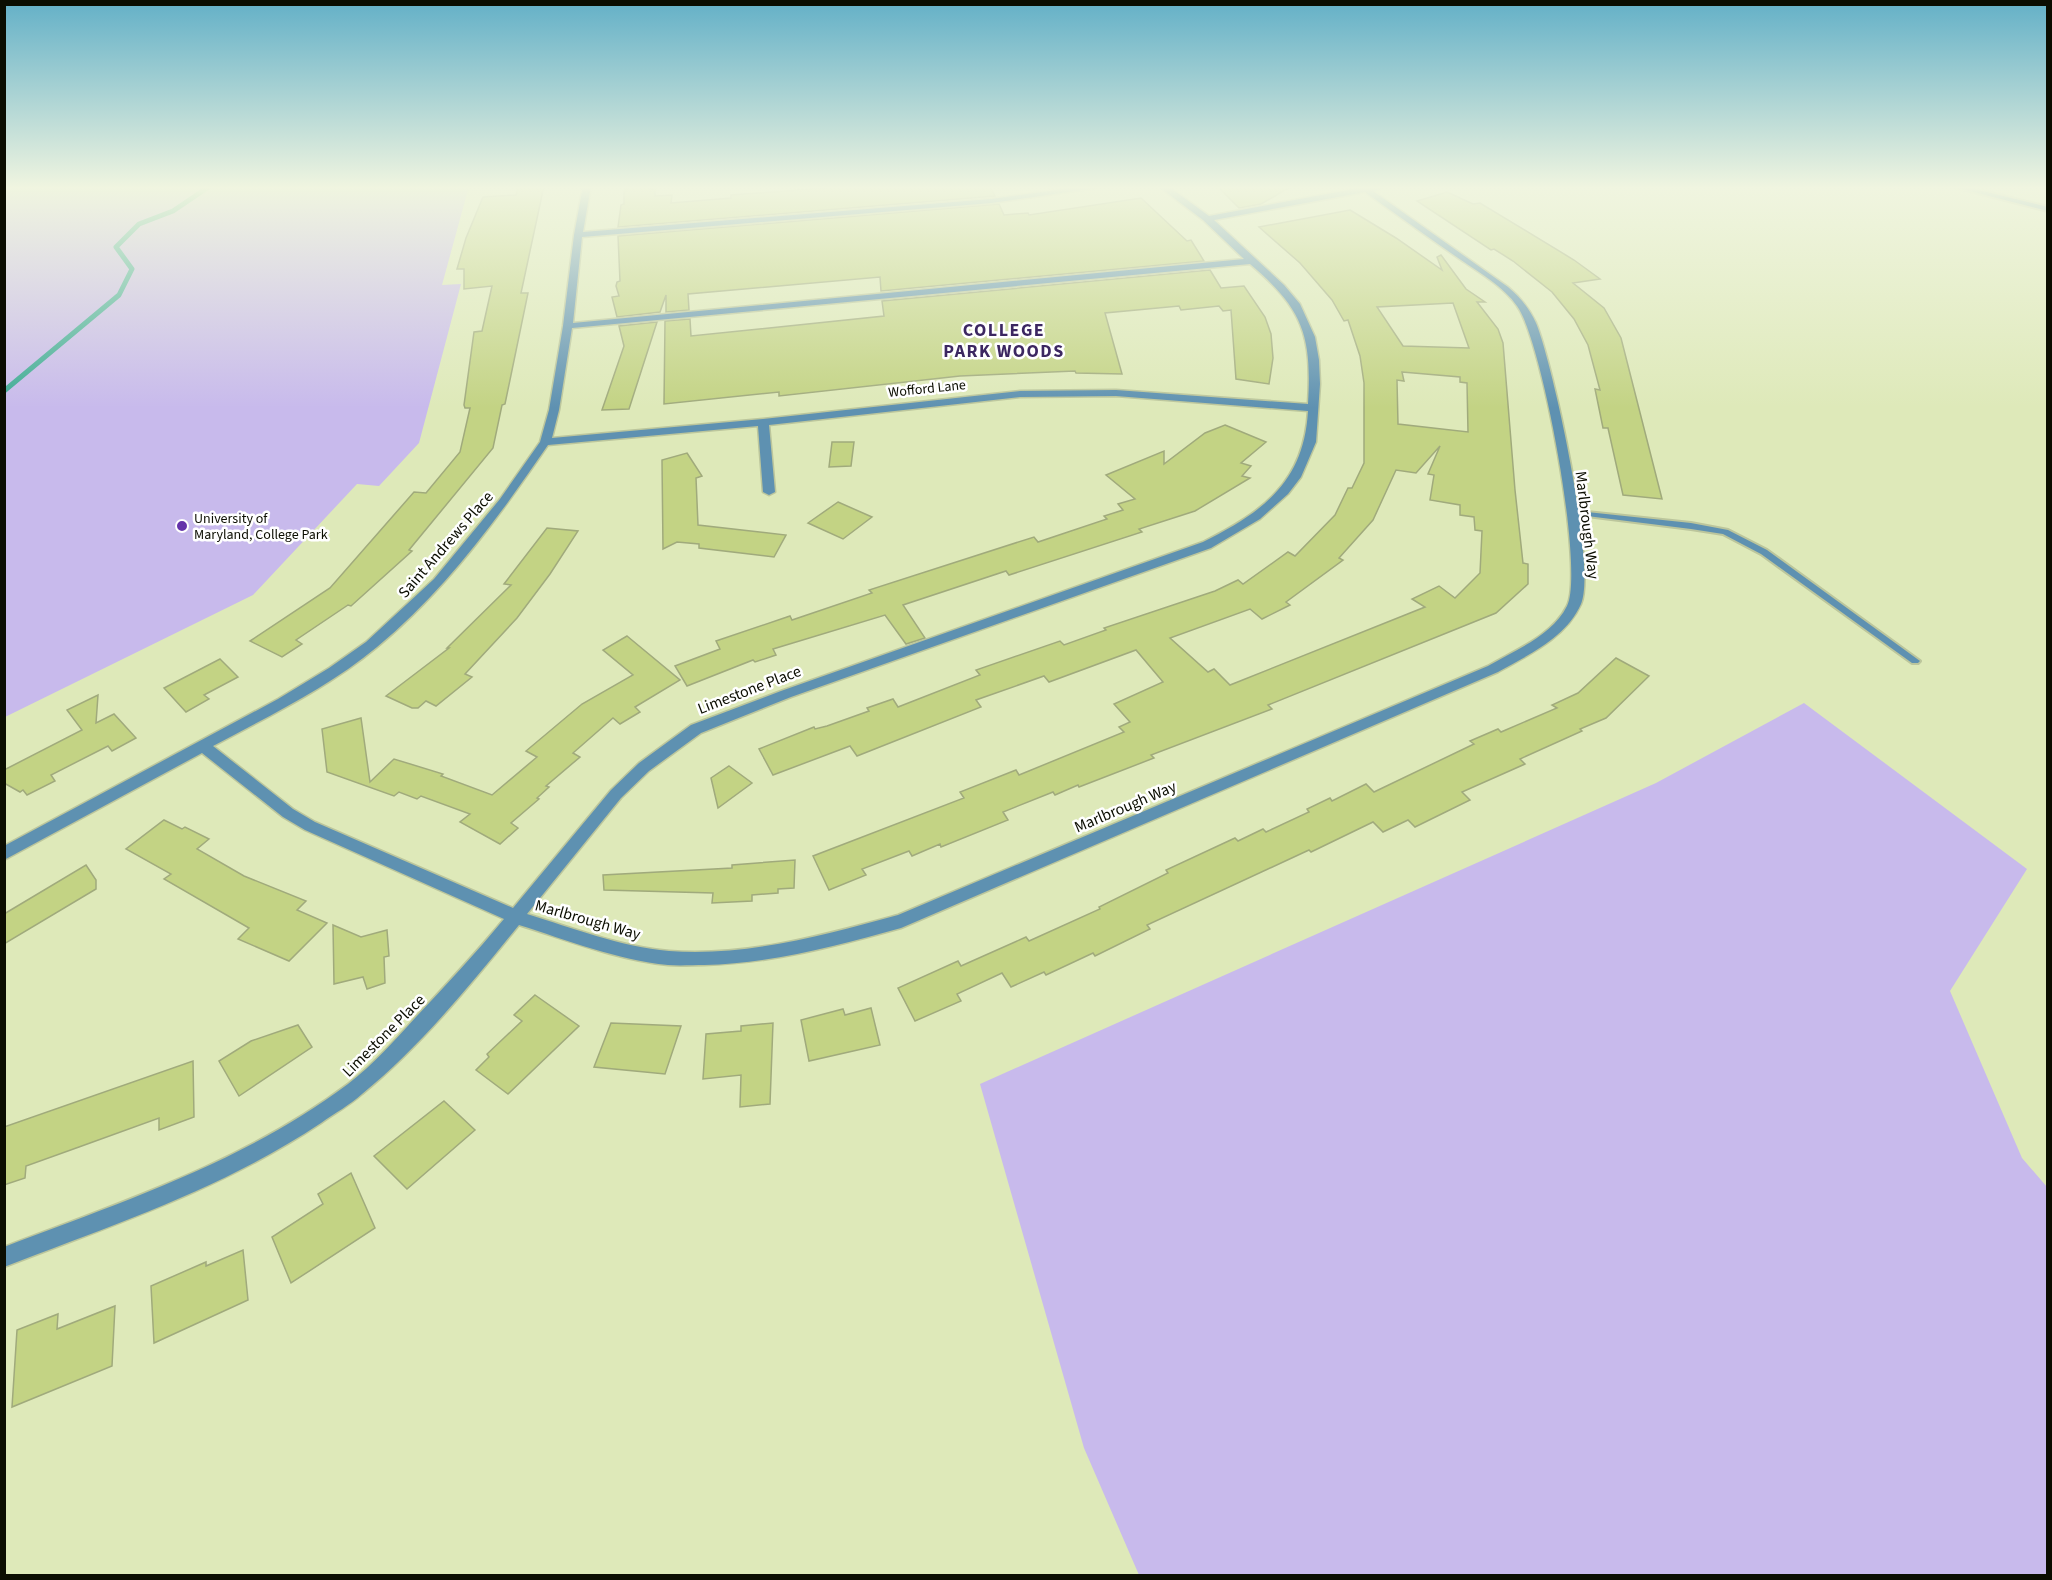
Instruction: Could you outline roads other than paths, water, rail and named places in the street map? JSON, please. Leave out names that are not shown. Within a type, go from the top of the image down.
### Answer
[{"type":"street","name":"Saint Andrews Place","points":[[4,854],[203,746],[334,671],[402,618],[438,582],[481,531],[545,442],[554,410],[568,326],[575,260]]},
{"type":"street","name":"Marlbrough Way","points":[[203,746],[288,813],[310,826],[516,917],[622,950],[669,958],[722,957],[774,952],[827,942],[901,921],[1493,669],[1554,631],[1567,618],[1575,604],[1578,588],[1576,545],[1549,387],[1534,328],[1528,314],[1515,298],[1467,260]]},
{"type":"street","points":[[568,326],[1252,261]]},
{"type":"street","name":"Limestone Place","points":[[4,1257],[220,1172],[273,1144],[323,1113],[355,1089],[401,1046],[474,967],[616,794],[644,767],[696,729],[797,690],[1207,545],[1232,533],[1267,508],[1295,480],[1303,464],[1310,441],[1317,369],[1312,341],[1295,303],[1278,283],[1252,261]]},
{"type":"street","name":"Wofford Lane","points":[[545,442],[764,422],[957,400],[1068,393],[1193,398],[1314,408]]},
{"type":"street","points":[[764,422],[769,492]]},
{"type":"lane","points":[[1571,512],[1725,532],[1764,552],[1915,661]]},
{"type":"waterway","points":[[4,391],[119,295],[132,269],[125,260]]},
{"type":"place","name":"University of Maryland, College Park","points":[[182,526]]},
{"type":"district","name":"COLLEGE PARK WOODS","points":[[1004,340]]}]
